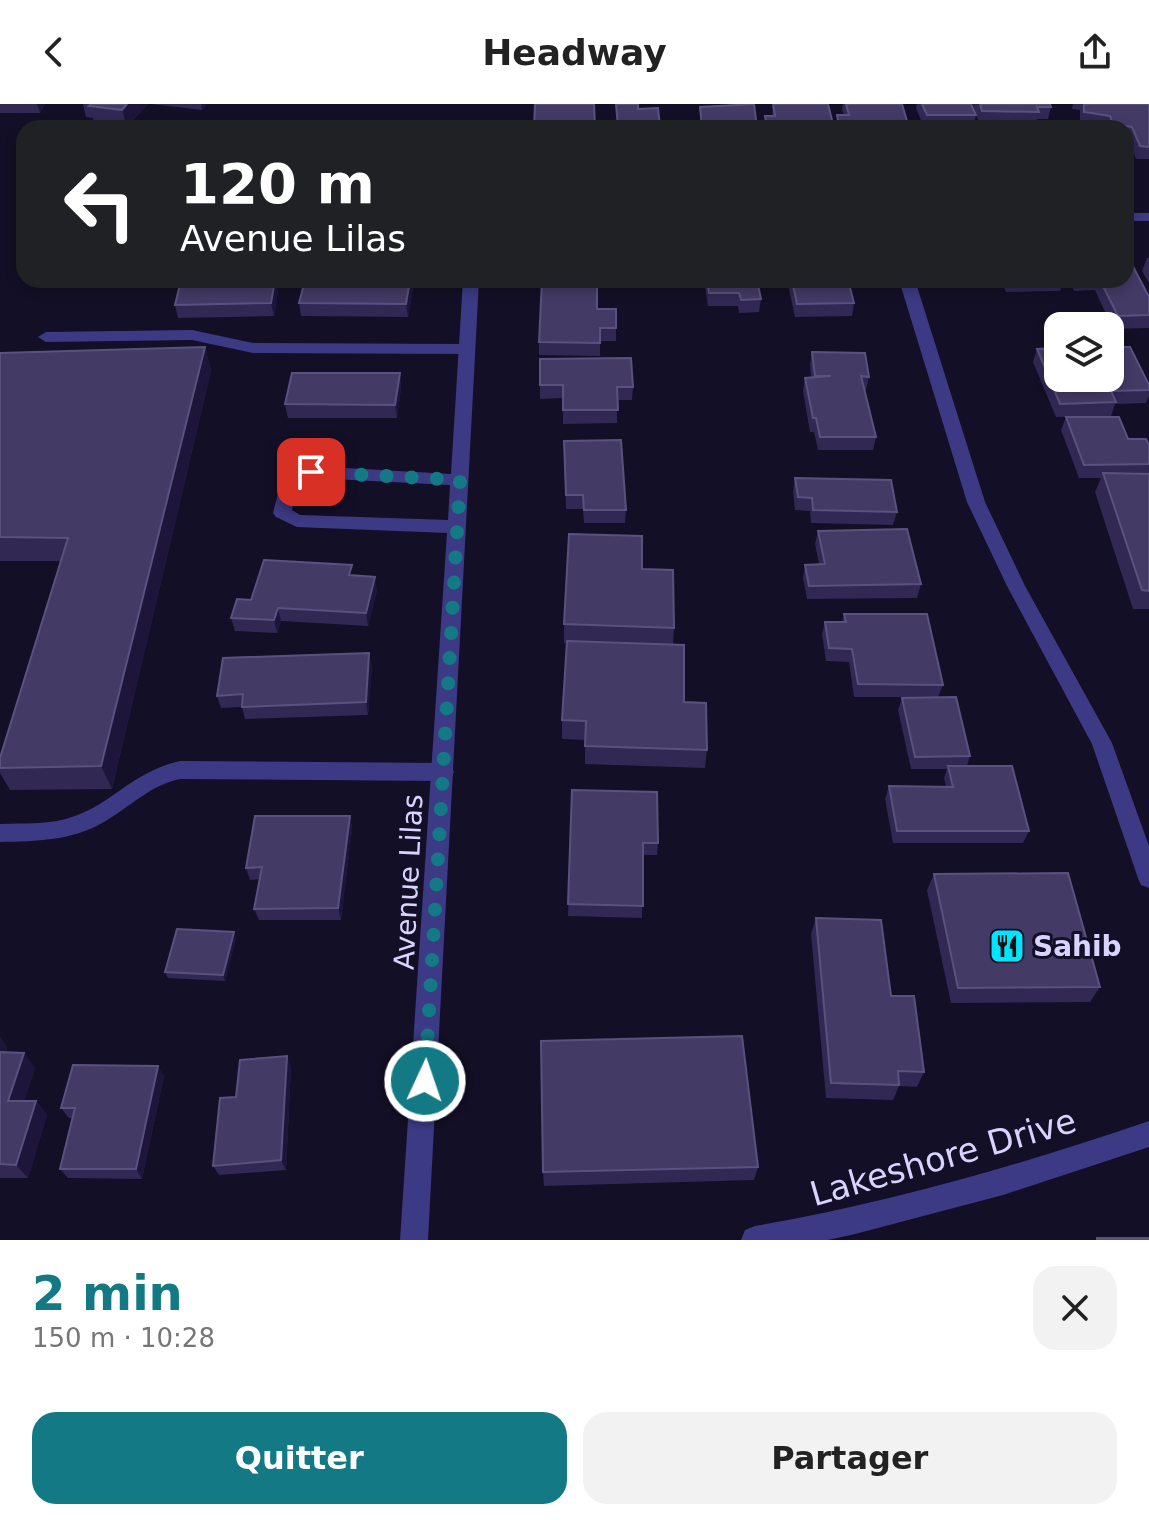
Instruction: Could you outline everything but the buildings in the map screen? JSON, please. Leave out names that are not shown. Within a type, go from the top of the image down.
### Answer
[{"type":"street","name":"Avenue Lilas","points":[[414,1240],[471,288]]},
{"type":"street","points":[[909,288],[976,502],[1016,586],[1102,743],[1149,878]]},
{"type":"street","points":[[46,337],[192,335],[253,348],[467,349]]},
{"type":"street","points":[[457,527],[297,521],[282,513],[288,482],[311,472],[460,480]]},
{"type":"street","points":[[0,833],[71,827],[90,819],[163,772],[443,772]]},
{"type":"street","name":"Lakeshore Drive","points":[[755,1240],[832,1228],[962,1196],[1149,1134]]},
{"type":"place","name":"Sahib","points":[[1007,946]]},
{"type":"route","points":[[311,472],[460,480],[425,1081]]}]
